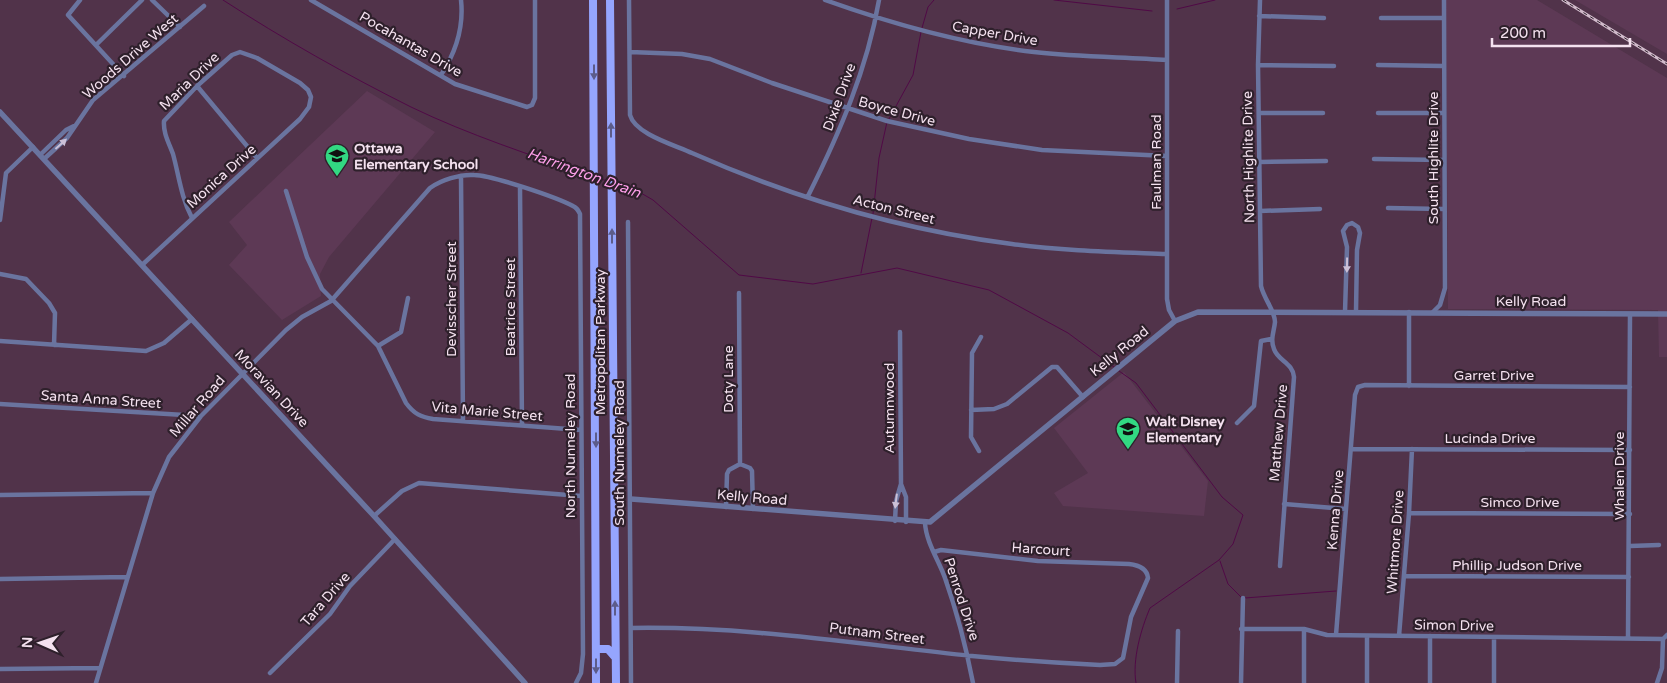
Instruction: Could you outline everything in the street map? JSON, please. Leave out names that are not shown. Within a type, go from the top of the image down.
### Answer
[{"type":"main road","name":"Metropolitan Parkway","points":[[593,0],[596,683]]},
{"type":"main road","name":"Metropolitan Parkway","points":[[610,0],[616,683]]},
{"type":"main road","points":[[593,23],[601,30],[610,28]]},
{"type":"main road","points":[[596,650],[608,649],[616,657]]},
{"type":"street","points":[[80,0],[68,14],[124,76]]},
{"type":"street","points":[[97,44],[142,0]]},
{"type":"street","points":[[152,0],[180,27]]},
{"type":"street","name":"Pocahantas Drive","points":[[311,0],[465,88],[518,106],[532,106],[535,98],[535,0]]},
{"type":"street","points":[[321,6],[324,0]]},
{"type":"street","points":[[441,75],[457,43],[461,21],[461,0]]},
{"type":"street","points":[[629,0],[630,52]]},
{"type":"street","name":"Capper Drive","points":[[825,0],[876,17],[946,36],[1005,48],[1036,53],[1167,60]]},
{"type":"street","name":"Dixie Drive","points":[[808,196],[848,109],[876,17],[879,0]]},
{"type":"street","name":"Faulman Road","points":[[1166,0],[1167,299],[1168,310],[1175,321]]},
{"type":"street","name":"North Highlite Drive","points":[[1260,0],[1258,65],[1261,286],[1263,297],[1272,311]]},
{"type":"street","name":"South Highlite Drive","points":[[1433,312],[1440,305],[1445,288],[1443,209],[1444,0]]},
{"type":"street","name":"Woods Drive West","points":[[42,157],[68,138],[74,126],[93,100],[124,76],[204,6]]},
{"type":"street","points":[[1259,16],[1324,18]]},
{"type":"street","points":[[1381,18],[1444,18]]},
{"type":"street","name":"Maria Drive","points":[[192,218],[183,199],[164,125],[167,116],[197,86],[232,54],[240,52],[248,53],[293,78],[308,90],[311,100]]},
{"type":"street","name":"Boyce Drive","points":[[630,52],[682,54],[710,59],[848,109],[920,130],[1015,147],[1108,155],[1167,156]]},
{"type":"street","name":"Acton Street","points":[[630,52],[630,115],[632,122],[648,133],[737,173],[879,219],[960,236],[1055,249],[1168,254]]},
{"type":"street","points":[[1258,65],[1334,66]]},
{"type":"street","points":[[1378,65],[1443,66]]},
{"type":"street","points":[[197,86],[257,158]]},
{"type":"street","name":"Monica Drive","points":[[142,265],[304,115],[311,100]]},
{"type":"street","name":"Moravian Drive","points":[[0,112],[374,516],[525,683]]},
{"type":"street","points":[[1259,113],[1323,113]]},
{"type":"street","points":[[1378,113],[1444,114]]},
{"type":"street","points":[[0,220],[6,174],[33,148]]},
{"type":"street","points":[[1374,159],[1444,160]]},
{"type":"street","points":[[1260,162],[1326,161]]},
{"type":"street","name":"Millar Road","points":[[96,683],[153,493],[168,457],[201,416],[241,373],[293,323],[331,301],[430,188],[440,182],[461,177],[481,176],[577,209]]},
{"type":"street","name":"Devisscher Street","points":[[461,177],[463,421]]},
{"type":"street","name":"Beatrice Street","points":[[520,188],[522,425]]},
{"type":"street","name":"Vita Marie Street","points":[[286,191],[316,278],[331,301],[378,346],[406,403],[413,412],[423,417],[581,430]]},
{"type":"street","points":[[1388,208],[1443,209]]},
{"type":"street","name":"North Nunneley Road","points":[[576,683],[581,673],[583,654],[580,221],[577,209]]},
{"type":"street","points":[[1260,211],[1320,209]]},
{"type":"street","name":"South Nunneley Road","points":[[628,222],[631,683]]},
{"type":"street","points":[[1345,312],[1347,247],[1343,231],[1347,225],[1352,224],[1358,227],[1360,232],[1357,250],[1356,312]]},
{"type":"street","points":[[0,274],[24,278],[50,303],[55,313],[54,345]]},
{"type":"street","name":"Doty Lane","points":[[739,293],[740,464]]},
{"type":"street","points":[[378,346],[401,332],[408,298]]},
{"type":"street","points":[[1237,423],[1254,406],[1261,342],[1271,339],[1275,321],[1272,311]]},
{"type":"street","name":"Kelly Road","points":[[631,499],[925,523],[938,518],[1175,321],[1198,312],[1667,314]]},
{"type":"street","points":[[1409,312],[1409,386]]},
{"type":"street","name":"Whalen Drive","points":[[1628,638],[1630,314]]},
{"type":"street","points":[[0,341],[151,350],[164,343],[192,319]]},
{"type":"street","name":"Autumnwood","points":[[895,521],[897,495],[901,484],[900,332]]},
{"type":"street","points":[[979,451],[971,436],[972,353],[981,337]]},
{"type":"street","name":"Matthew Drive","points":[[1271,339],[1274,351],[1293,373],[1280,566]]},
{"type":"street","points":[[972,410],[994,408],[1007,404],[1052,367],[1057,367],[1083,396]]},
{"type":"street","name":"Garret Drive","points":[[1358,387],[1365,385],[1630,387]]},
{"type":"street","name":"Kenna Drive","points":[[1336,636],[1355,395],[1358,387]]},
{"type":"street","name":"Santa Anna Street","points":[[0,404],[201,416]]},
{"type":"street","name":"Lucinda Drive","points":[[1351,449],[1630,450]]},
{"type":"street","name":"Whitmore Drive","points":[[1399,636],[1410,513],[1412,449]]},
{"type":"street","points":[[726,507],[727,474],[733,467],[740,464],[750,468],[752,471],[753,509]]},
{"type":"street","points":[[374,516],[402,491],[419,484],[581,496]]},
{"type":"street","name":"Autumnwood","points":[[901,484],[906,497],[906,522]]},
{"type":"street","points":[[0,495],[153,493]]},
{"type":"street","points":[[1284,504],[1346,509]]},
{"type":"street","name":"Simco Drive","points":[[1410,513],[1630,514]]},
{"type":"street","name":"Penrod Drive","points":[[925,523],[926,531],[951,594],[968,655],[973,683]]},
{"type":"street","name":"Tara Drive","points":[[270,673],[330,614],[350,586],[395,539]]},
{"type":"street","points":[[1630,546],[1659,545]]},
{"type":"street","name":"Harcourt","points":[[934,552],[941,550],[1065,563],[1129,564],[1144,570],[1148,575],[1146,583],[1131,617],[1124,653],[1119,661]]},
{"type":"street","name":"Phillip Judson Drive","points":[[1404,576],[1629,577]]},
{"type":"street","points":[[0,579],[127,577]]},
{"type":"street","points":[[1241,683],[1243,598]]},
{"type":"street","name":"Putnam Street","points":[[631,628],[730,630],[798,635],[968,655],[1100,666],[1119,661]]},
{"type":"street","name":"Simon Drive","points":[[1241,629],[1304,629],[1336,636],[1665,637]]},
{"type":"street","points":[[1304,629],[1304,683]]},
{"type":"street","points":[[1177,683],[1178,631]]},
{"type":"street","points":[[1367,636],[1367,683]]},
{"type":"street","points":[[1430,636],[1430,683]]},
{"type":"street","points":[[1494,637],[1494,683]]},
{"type":"street","points":[[1657,683],[1662,668],[1665,637]]},
{"type":"street","points":[[0,669],[100,668]]},
{"type":"shaded area","points":[[1446,0],[1537,0],[1667,78],[1667,357],[1659,357],[1658,310],[1448,309]]},
{"type":"shaded area","points":[[1575,0],[1667,0],[1667,54]]},
{"type":"shaded area","name":"Ottawa Elementary School","points":[[367,91],[435,132],[329,257],[320,274],[321,296],[282,320],[229,265],[247,245],[229,222]]},
{"type":"shaded area","name":"Walt Disney Elementary","points":[[1124,372],[1208,481],[1204,516],[1063,506],[1054,493],[1088,473],[1054,428]]},
{"type":"waterway","name":"Harrington Drain","points":[[223,0],[316,56],[411,107],[478,136],[591,176]]},
{"type":"waterway","points":[[922,28],[928,7],[934,0]]},
{"type":"waterway","points":[[1054,0],[1152,11]]},
{"type":"waterway","points":[[1177,9],[1215,0]]},
{"type":"waterway","points":[[889,119],[913,75],[921,32]]},
{"type":"waterway","points":[[873,214],[879,158],[887,122]]},
{"type":"waterway","name":"Harrington Drain","points":[[597,178],[608,181]]},
{"type":"waterway","name":"Harrington Drain","points":[[614,183],[634,189],[653,200],[739,275],[813,284],[897,268],[989,290],[1068,333],[1114,367]]},
{"type":"waterway","points":[[861,273],[872,218]]},
{"type":"waterway","name":"Harrington Drain","points":[[1119,371],[1136,383],[1222,497],[1243,515],[1233,544],[1219,560],[1150,608],[1138,645],[1135,665],[1136,683]]},
{"type":"waterway","points":[[1220,561],[1228,584],[1241,597]]},
{"type":"waterway","points":[[1245,598],[1336,591]]},
{"type":"railway","points":[[1563,0],[1667,64]]},
{"type":"place","name":"Ottawa Elementary School","points":[[337,177]]},
{"type":"place","name":"Walt Disney Elementary","points":[[1128,450]]}]
